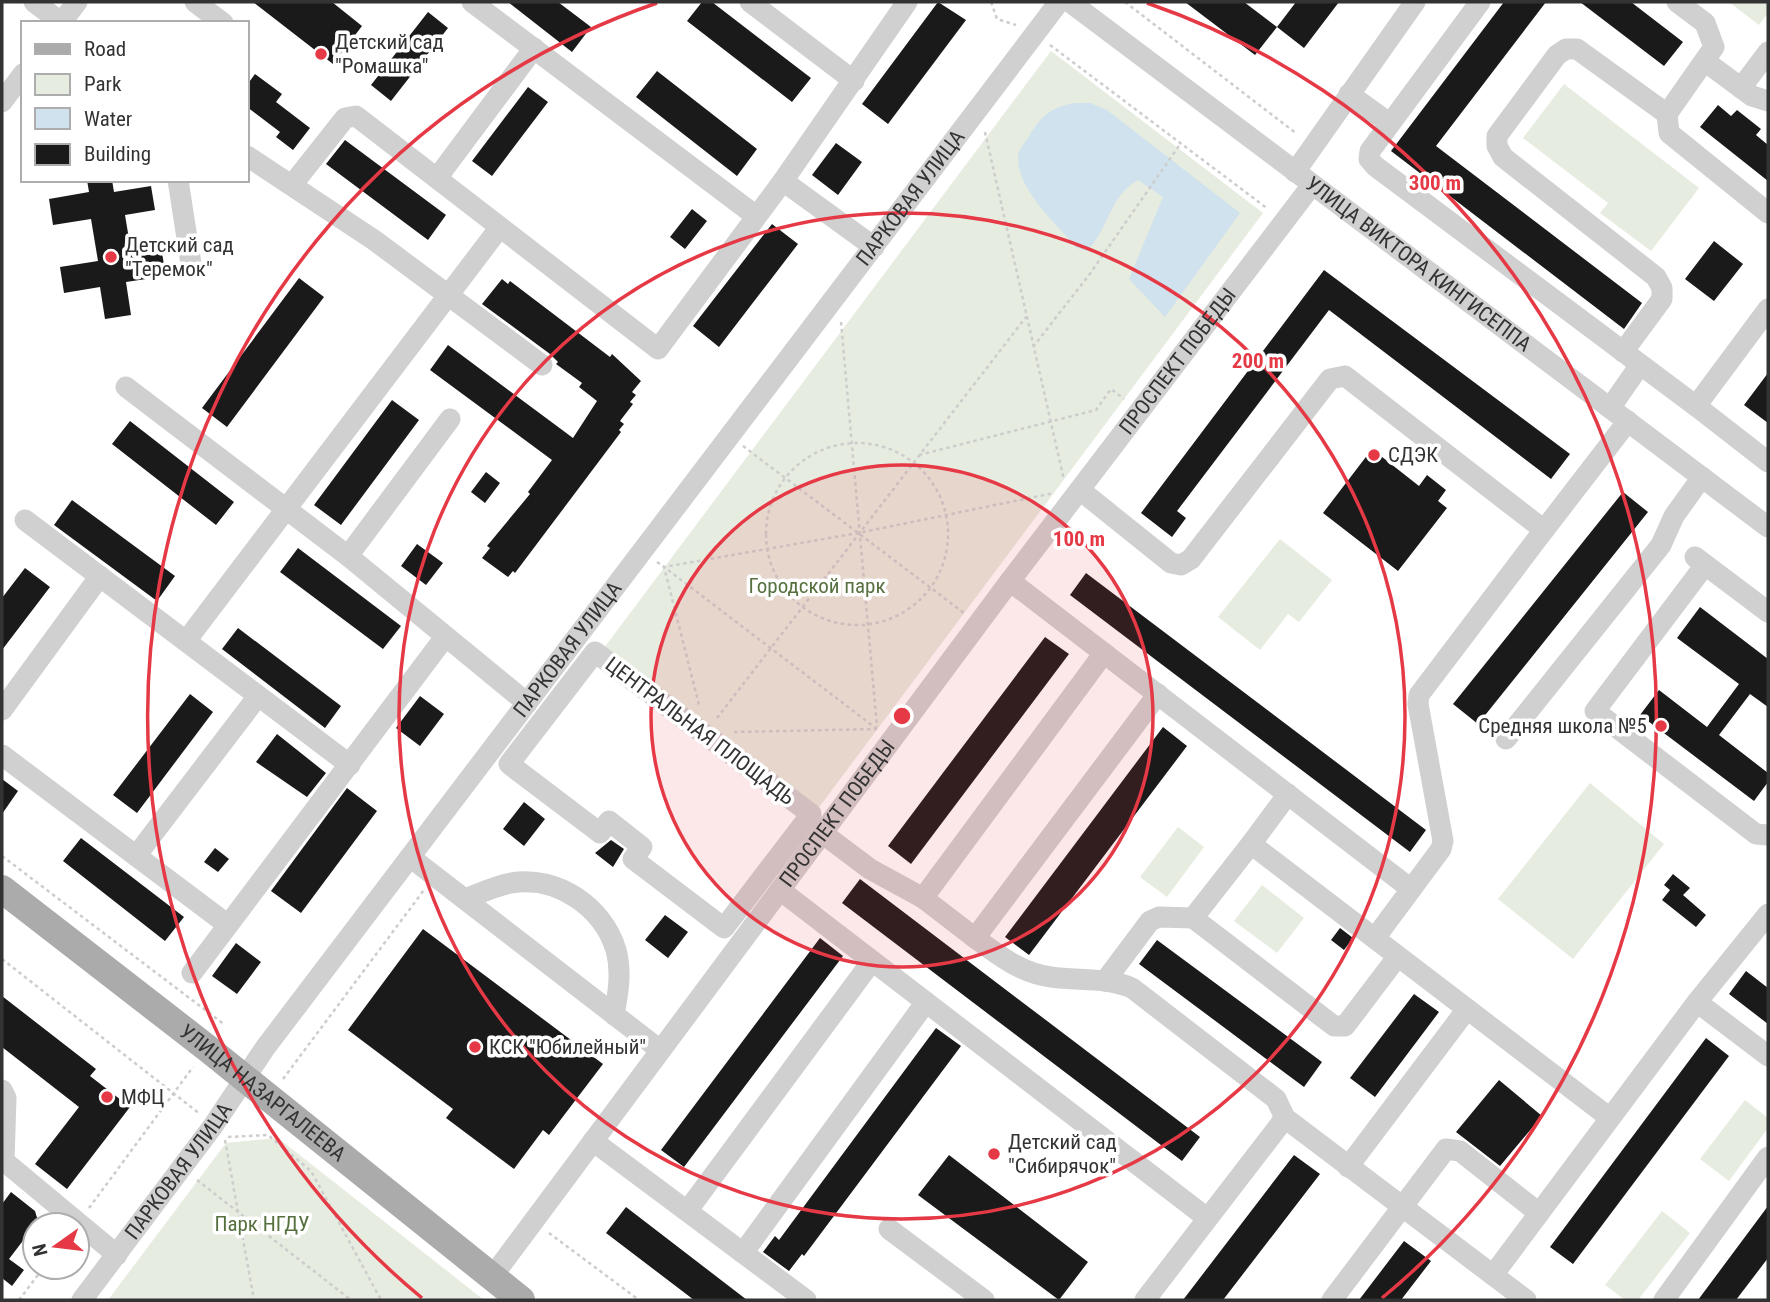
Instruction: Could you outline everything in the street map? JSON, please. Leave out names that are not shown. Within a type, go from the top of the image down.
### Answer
[{"type":"main road","name":"УЛИЦА НАЗАРГАЛЕЕВА","points":[[2,889],[207,1048],[521,1300]]},
{"type":"street","points":[[34,2],[59,21]]},
{"type":"street","points":[[64,21],[78,2]]},
{"type":"street","points":[[195,2],[220,21]]},
{"type":"street","points":[[472,2],[757,216]]},
{"type":"street","points":[[750,2],[854,81]]},
{"type":"street","points":[[292,185],[345,118],[356,116],[658,349],[783,181],[907,2]]},
{"type":"street","name":"ПАРКОВАЯ УЛИЦА","points":[[82,1300],[527,703],[737,441],[874,247],[1059,2]]},
{"type":"street","name":"УЛИЦА ВИКТОРА КИНГИСЕППА","points":[[1070,2],[1768,527]]},
{"type":"street","points":[[1295,172],[1415,2]]},
{"type":"street","points":[[1480,2],[1389,123],[1370,151],[1369,159],[1768,462]]},
{"type":"street","points":[[1691,6],[1705,23],[1714,47],[1667,114],[1666,125],[1673,139],[1768,213]]},
{"type":"street","points":[[437,178],[534,48]]},
{"type":"street","points":[[1610,408],[1662,299],[1662,288],[1656,277],[1503,157],[1497,146],[1497,136],[1557,55],[1566,49],[1577,49],[1667,114]]},
{"type":"street","points":[[1741,88],[1768,52]]},
{"type":"street","points":[[1706,62],[1741,88],[1768,102]]},
{"type":"street","points":[[1349,94],[1389,123]]},
{"type":"street","points":[[248,157],[374,240],[542,365]]},
{"type":"street","points":[[783,181],[874,247]]},
{"type":"street","points":[[178,182],[191,264]]},
{"type":"street","name":"ПРОСПЕКТ ПОБЕДЫ","points":[[492,1277],[1010,581],[1069,490],[1312,185]]},
{"type":"street","points":[[186,641],[500,227]]},
{"type":"street","points":[[1696,406],[1768,309]]},
{"type":"street","points":[[1069,490],[1171,564],[1181,565],[1191,559],[1330,379],[1345,376],[1544,530]]},
{"type":"street","points":[[126,387],[348,556],[527,703]]},
{"type":"street","points":[[348,556],[450,419]]},
{"type":"street","points":[[1375,939],[1441,849],[1443,841],[1418,704],[1419,695],[1628,421]]},
{"type":"street","points":[[1506,739],[1661,545],[1674,516],[1702,477]]},
{"type":"street","points":[[25,520],[350,765]]},
{"type":"street","points":[[1768,612],[1700,561],[1595,711],[1756,834],[1768,835]]},
{"type":"street","points":[[2,710],[100,576]]},
{"type":"street","points":[[1010,581],[1411,889]]},
{"type":"street","points":[[192,973],[445,638]]},
{"type":"street","name":"ЦЕНТРАЛЬНАЯ ПЛОЩАДЬ","points":[[594,652],[811,814],[724,928],[633,859],[642,847],[609,821],[600,833],[509,764],[594,652]]},
{"type":"street","points":[[923,898],[1104,653]]},
{"type":"street","points":[[975,937],[1158,694]]},
{"type":"street","points":[[136,856],[258,696]]},
{"type":"street","points":[[2,755],[228,925]]},
{"type":"street","points":[[1193,918],[1288,794]]},
{"type":"street","points":[[822,833],[870,869],[923,898],[1012,965],[1048,976],[1105,981],[1132,988],[1276,1099],[1285,1118],[1493,1275],[1518,1298]]},
{"type":"street","points":[[1251,844],[1610,1118]]},
{"type":"street","points":[[410,857],[660,1050]]},
{"type":"street","points":[[465,900],[496,887],[530,881],[562,890],[590,907],[607,929],[617,952],[619,988],[614,1015]]},
{"type":"street","points":[[779,890],[1207,1218]]},
{"type":"street","points":[[1493,1275],[1697,1002],[1768,914]]},
{"type":"street","points":[[1105,981],[1150,921],[1159,917],[1193,918],[1334,1026],[1345,1026],[1398,956]]},
{"type":"street","points":[[688,1210],[872,961]]},
{"type":"street","points":[[743,1253],[926,1002]]},
{"type":"street","points":[[1697,1002],[1768,1056]]},
{"type":"street","points":[[1348,1167],[1468,1009]]},
{"type":"street","points":[[2,1090],[6,1098],[4,1161],[63,1211]]},
{"type":"street","points":[[1145,1300],[1285,1118]]},
{"type":"street","points":[[593,1141],[806,1300]]},
{"type":"street","points":[[1332,1300],[1441,1153],[1454,1149],[1539,1213]]},
{"type":"street","points":[[1664,1300],[1768,1157]]},
{"type":"street","points":[[889,1229],[984,1300]]},
{"type":"street","points":[[91,1234],[117,1255]]},
{"type":"path","points":[[990,2],[997,19],[1016,24]]},
{"type":"path","points":[[1125,2],[1313,146]]},
{"type":"path","points":[[1049,44],[1271,211]]},
{"type":"path","points":[[664,567],[858,533],[1069,490],[1033,347],[985,130],[976,141]]},
{"type":"path","points":[[1033,347],[1089,275],[1181,143]]},
{"type":"path","points":[[714,722],[1026,317]]},
{"type":"path","points":[[833,329],[841,319],[858,533],[879,731]]},
{"type":"path","points":[[919,455],[1096,410],[1111,389],[1129,403]]},
{"type":"path","points":[[736,457],[737,441]]},
{"type":"path","points":[[737,441],[968,617]]},
{"type":"path","points":[[850,443],[877,445],[901,454],[938,491],[947,516],[948,542],[943,567],[931,589],[911,609],[888,621],[867,625],[836,624],[791,599],[776,578],[766,549],[765,527],[771,502],[785,478],[802,460],[825,448],[850,443]]},
{"type":"path","points":[[657,562],[879,731]]},
{"type":"path","points":[[664,567],[700,707]]},
{"type":"path","points":[[732,732],[879,731]]},
{"type":"path","points":[[2,856],[225,1025]]},
{"type":"path","points":[[279,1084],[423,891],[429,872]]},
{"type":"path","points":[[2,958],[200,1114]]},
{"type":"path","points":[[87,1211],[207,1048]]},
{"type":"path","points":[[217,1147],[225,1137],[268,1135],[312,1171],[381,1300]]},
{"type":"path","points":[[225,1137],[254,1300]]},
{"type":"path","points":[[194,1178],[351,1300]]},
{"type":"path","points":[[531,1224],[553,1235],[639,1300]]},
{"type":"path","points":[[19,1300],[33,1281]]},
{"type":"green space","points":[[1729,2],[1768,2],[1768,13],[1759,25]]},
{"type":"green space","name":"Городской парк","points":[[1051,51],[1263,213],[814,814],[601,652]]},
{"type":"green space","points":[[1564,84],[1699,188],[1651,251],[1600,213],[1608,203],[1523,138]]},
{"type":"green space","points":[[1280,539],[1332,580],[1299,622],[1288,614],[1260,650],[1218,617]]},
{"type":"green space","points":[[1590,783],[1664,844],[1573,959],[1498,899]]},
{"type":"green space","points":[[1178,827],[1204,847],[1167,897],[1140,877]]},
{"type":"green space","points":[[1262,885],[1304,918],[1277,953],[1234,921]]},
{"type":"green space","points":[[1745,1100],[1768,1118],[1768,1128],[1729,1181],[1700,1159]]},
{"type":"green space","name":"Парк НГДУ","points":[[278,1138],[484,1300],[108,1300],[226,1143]]},
{"type":"green space","points":[[1662,1211],[1690,1233],[1638,1300],[1625,1300],[1605,1285]]},
{"type":"water","points":[[1074,103],[1090,103],[1107,110],[1240,213],[1165,317],[1129,279],[1163,197],[1138,180],[1128,187],[1087,251],[1077,248],[1048,216],[1022,177],[1018,164],[1019,152],[1035,127],[1054,110]]},
{"type":"building","points":[[253,2],[332,2],[362,26],[333,64]]},
{"type":"building","points":[[508,2],[558,2],[591,27],[572,52]]},
{"type":"building","points":[[702,2],[712,2],[811,78],[792,102],[687,21]]},
{"type":"building","points":[[938,2],[966,20],[888,124],[862,104]]},
{"type":"building","points":[[1185,2],[1244,2],[1277,27],[1255,55]]},
{"type":"building","points":[[1296,2],[1339,2],[1304,48],[1277,27]]},
{"type":"building","points":[[1504,2],[1546,2],[1436,146],[1642,303],[1624,329],[1391,151]]},
{"type":"building","points":[[1580,2],[1631,2],[1683,42],[1664,66]]},
{"type":"building","points":[[428,12],[448,28],[391,101],[371,85]]},
{"type":"building","points":[[657,71],[757,149],[737,176],[636,97]]},
{"type":"building","points":[[255,74],[282,94],[276,102],[310,128],[293,150],[276,137],[280,132],[248,108],[248,84]]},
{"type":"building","points":[[528,87],[548,102],[492,176],[472,161]]},
{"type":"building","points":[[1718,105],[1731,116],[1737,110],[1761,129],[1756,135],[1768,145],[1768,181],[1700,127]]},
{"type":"building","points":[[345,140],[446,215],[428,240],[326,164]]},
{"type":"building","points":[[836,143],[862,162],[838,195],[812,175]]},
{"type":"building","points":[[87,182],[112,182],[114,192],[151,186],[155,210],[125,215],[132,257],[162,253],[166,276],[126,282],[131,315],[105,319],[100,287],[64,293],[60,267],[98,261],[91,219],[53,225],[49,199],[89,192]]},
{"type":"building","points":[[692,209],[707,221],[685,249],[670,237]]},
{"type":"building","points":[[772,224],[798,244],[719,347],[693,326]]},
{"type":"building","points":[[1714,241],[1743,264],[1714,301],[1685,279]]},
{"type":"building","points":[[1324,270],[1570,454],[1551,479],[1329,310],[1177,511],[1186,518],[1172,537],[1141,513]]},
{"type":"building","points":[[299,278],[324,297],[227,427],[202,408]]},
{"type":"building","points":[[502,279],[508,284],[510,281],[610,357],[612,354],[641,381],[632,392],[636,395],[630,402],[633,404],[620,421],[624,424],[619,430],[621,432],[515,573],[513,571],[508,577],[482,558],[490,548],[487,546],[530,494],[528,492],[552,460],[430,370],[448,345],[573,438],[597,401],[579,387],[582,383],[556,364],[558,362],[550,354],[482,304]]},
{"type":"building","points":[[1768,373],[1768,423],[1744,405]]},
{"type":"building","points":[[392,400],[419,420],[341,525],[314,505]]},
{"type":"building","points":[[130,421],[234,502],[216,525],[112,444]]},
{"type":"building","points":[[1372,449],[1419,486],[1427,475],[1446,490],[1438,501],[1447,508],[1398,571],[1323,513]]},
{"type":"building","points":[[486,472],[500,483],[485,503],[471,492]]},
{"type":"building","points":[[1623,492],[1648,512],[1478,724],[1453,704]]},
{"type":"building","points":[[72,500],[175,576],[157,601],[54,525]]},
{"type":"building","points":[[417,544],[443,563],[426,585],[401,566]]},
{"type":"building","points":[[298,548],[401,626],[383,649],[280,572]]},
{"type":"building","points":[[25,568],[50,587],[2,650],[2,598]]},
{"type":"building","points":[[1086,573],[1426,830],[1410,852],[1070,595]]},
{"type":"building","points":[[1700,607],[1768,659],[1768,707],[1750,694],[1719,735],[1768,773],[1768,782],[1754,801],[1640,715],[1659,690],[1707,727],[1739,684],[1677,638]]},
{"type":"building","points":[[238,628],[341,706],[325,728],[222,649]]},
{"type":"building","points":[[1045,637],[1069,654],[911,864],[888,846]]},
{"type":"building","points":[[190,694],[213,712],[137,813],[113,795]]},
{"type":"building","points":[[420,696],[444,714],[420,746],[396,728]]},
{"type":"building","points":[[1163,727],[1187,746],[1029,955],[1005,937]]},
{"type":"building","points":[[277,734],[326,773],[307,797],[256,762]]},
{"type":"building","points":[[2,779],[18,791],[2,814]]},
{"type":"building","points":[[347,788],[377,811],[301,913],[271,891]]},
{"type":"building","points":[[524,802],[545,819],[524,846],[503,829]]},
{"type":"building","points":[[81,838],[184,917],[165,941],[63,861]]},
{"type":"building","points":[[611,840],[624,849],[613,867],[595,853]]},
{"type":"building","points":[[215,848],[229,859],[218,872],[204,862]]},
{"type":"building","points":[[1673,874],[1690,888],[1683,895],[1706,915],[1696,927],[1662,900],[1670,890],[1664,885]]},
{"type":"building","points":[[860,879],[1200,1137],[1182,1161],[842,903]]},
{"type":"building","points":[[665,915],[688,932],[668,958],[645,940]]},
{"type":"building","points":[[1340,928],[1353,938],[1344,950],[1331,940]]},
{"type":"building","name":"КСК \"Юбилейный\"","points":[[423,929],[603,1064],[549,1135],[543,1130],[514,1169],[446,1118],[453,1109],[348,1030]]},
{"type":"building","points":[[820,938],[843,956],[684,1167],[661,1150]]},
{"type":"building","points":[[1157,940],[1322,1062],[1304,1087],[1139,964]]},
{"type":"building","points":[[236,943],[261,962],[237,994],[212,976]]},
{"type":"building","points":[[1746,971],[1768,988],[1768,1024],[1729,994]]},
{"type":"building","points":[[1414,994],[1439,1012],[1375,1097],[1350,1078]]},
{"type":"building","points":[[2,996],[96,1069],[90,1076],[130,1107],[67,1189],[35,1164],[79,1107],[2,1047]]},
{"type":"building","points":[[936,1028],[961,1046],[804,1256],[802,1254],[789,1271],[763,1252],[775,1236],[779,1240]]},
{"type":"building","points":[[1706,1038],[1729,1056],[1573,1264],[1550,1247]]},
{"type":"building","points":[[1499,1080],[1542,1116],[1500,1166],[1456,1132]]},
{"type":"building","points":[[949,1155],[1088,1262],[1059,1300],[918,1195]]},
{"type":"building","points":[[1294,1155],[1320,1174],[1223,1300],[1183,1300]]},
{"type":"building","points":[[11,1192],[35,1211],[21,1211],[21,1243],[9,1259],[21,1268],[21,1274],[12,1286],[2,1278],[2,1204]]},
{"type":"building","points":[[1768,1206],[1768,1258],[1736,1300],[1698,1300]]},
{"type":"building","points":[[626,1207],[747,1300],[694,1300],[606,1233]]},
{"type":"building","points":[[1404,1241],[1431,1261],[1401,1300],[1359,1300]]},
{"type":"place","name":"Детский сад \"Ромашка\"","points":[[321,54]]},
{"type":"place","name":"Детский сад \"Теремок\"","points":[[111,257]]},
{"type":"place","name":"СДЭК","points":[[1374,455]]},
{"type":"place","name":"Средняя школа №5","points":[[1661,726]]},
{"type":"place","name":"КСК \"Юбилейный\"","points":[[475,1047]]},
{"type":"place","name":"МФЦ","points":[[107,1097]]},
{"type":"place","name":"Детский сад \"Сибирячок\"","points":[[994,1154]]}]
